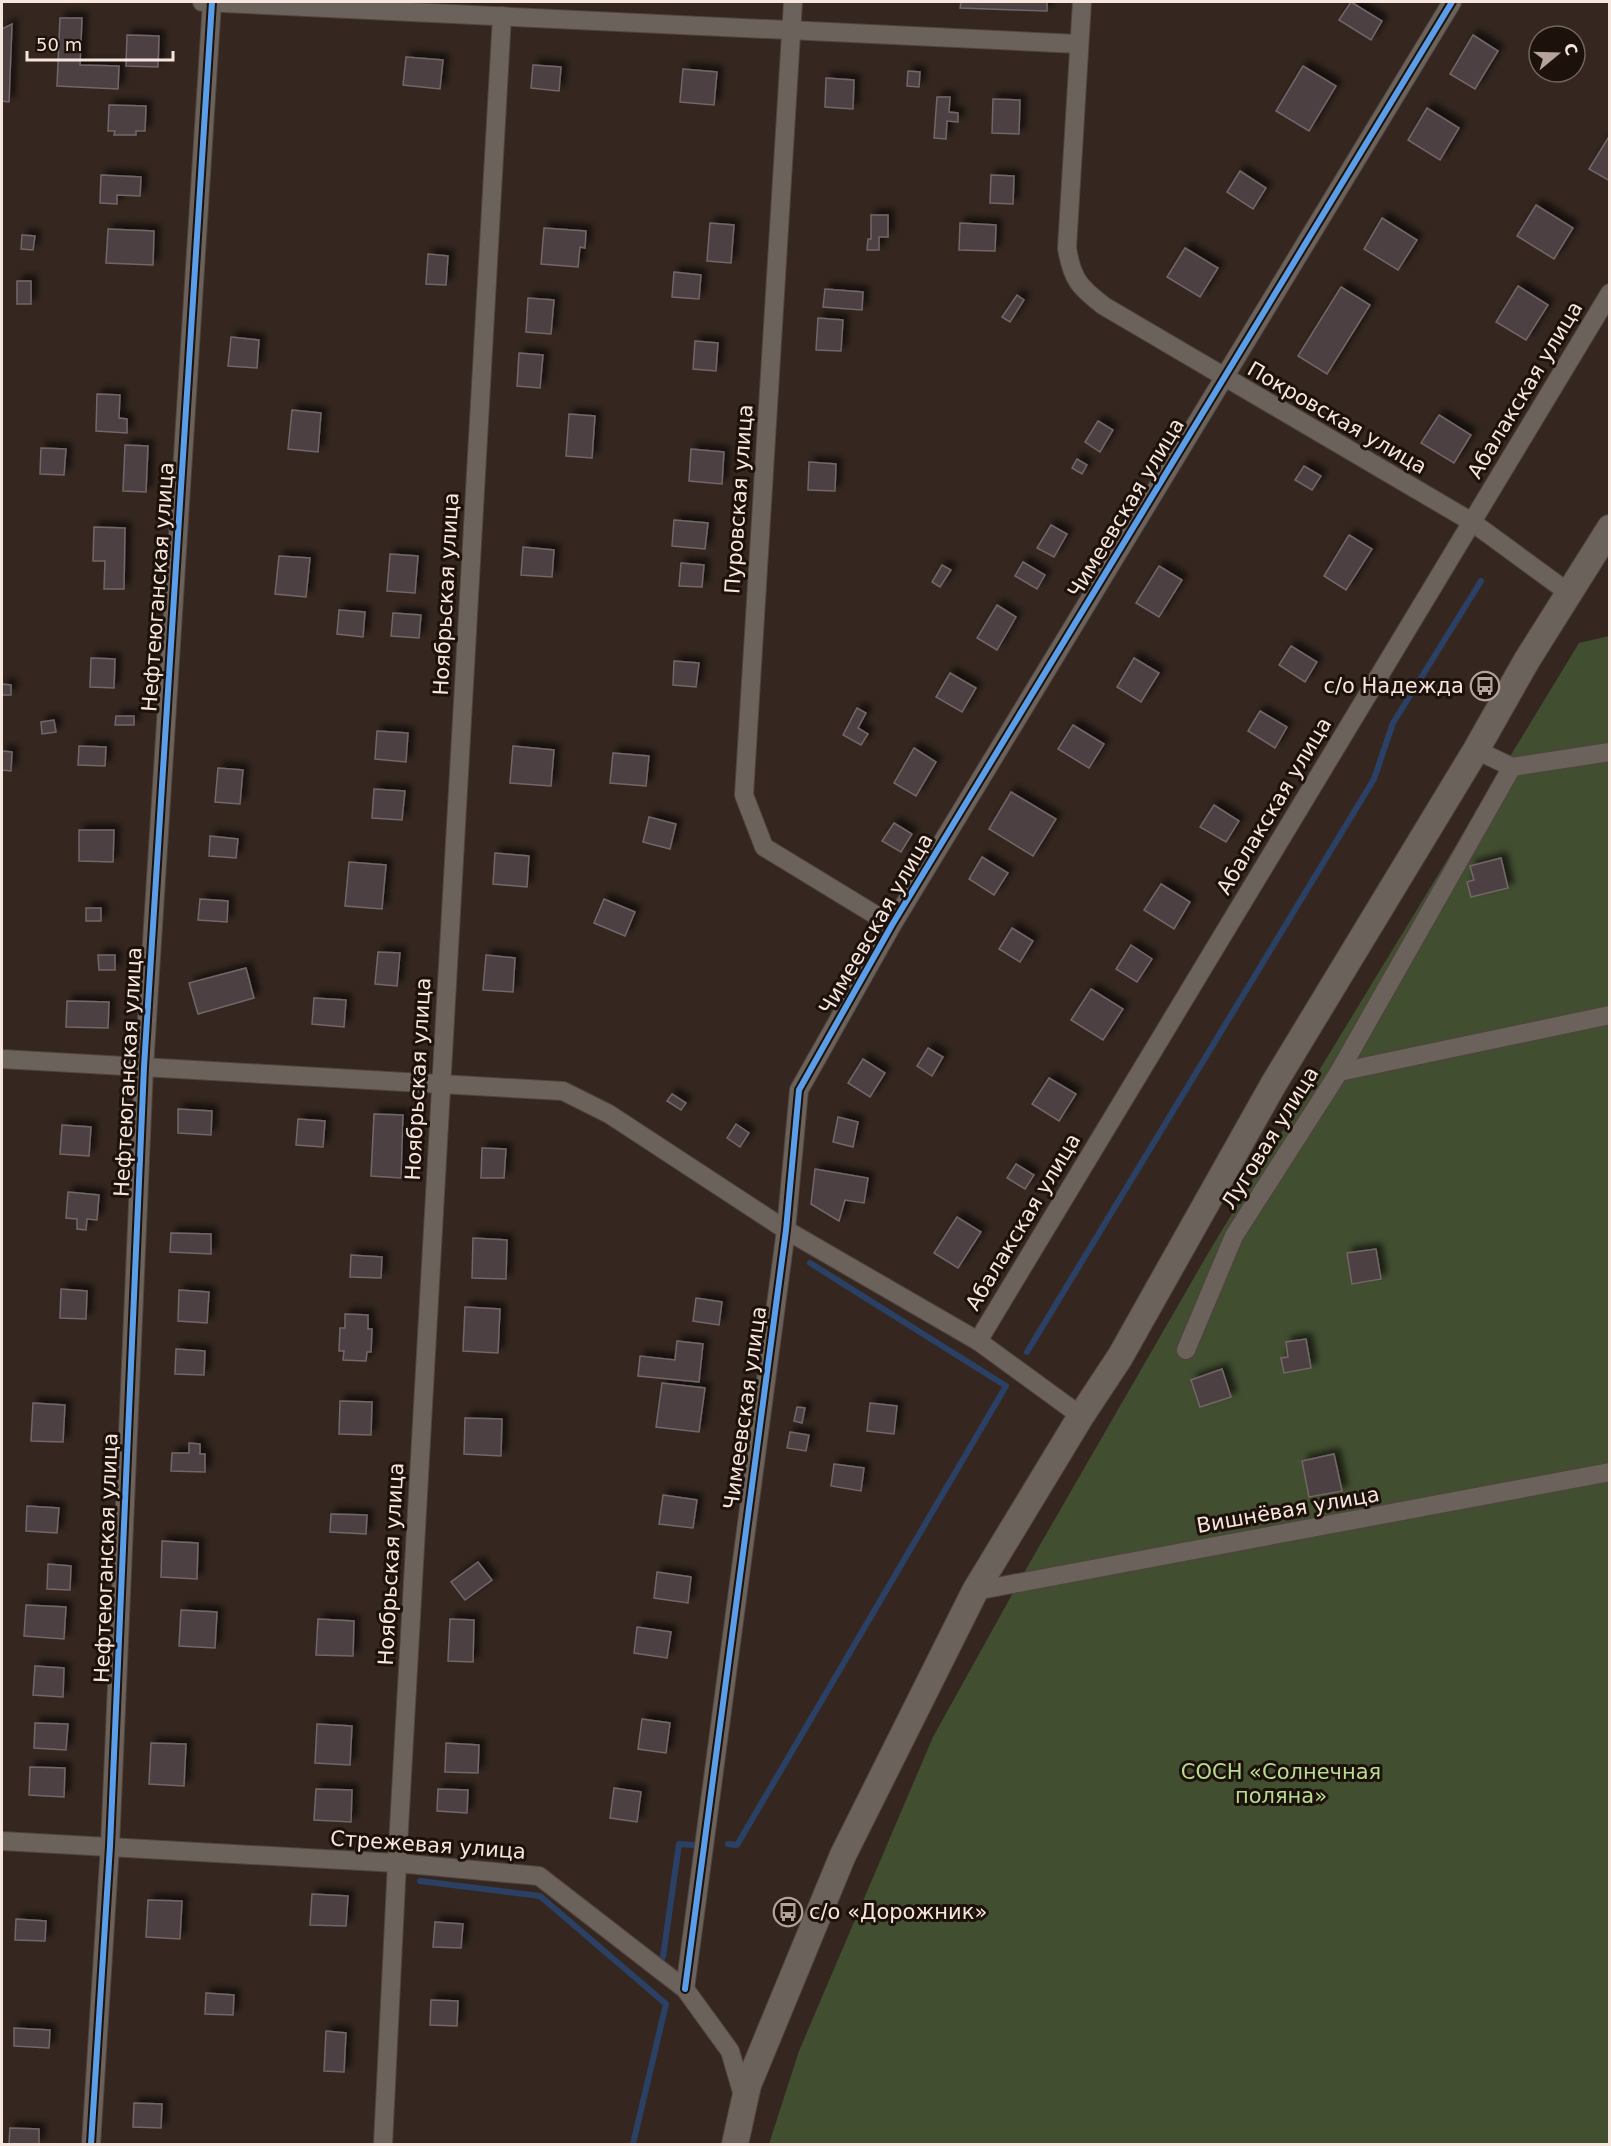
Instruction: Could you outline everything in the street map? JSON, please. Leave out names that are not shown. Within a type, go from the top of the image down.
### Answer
[{"type":"street","points":[[207,2],[1079,44]]},
{"type":"street","name":"Нефтеюганская улица","points":[[91,2145],[110,1846],[144,1067],[207,2]]},
{"type":"street","name":"Пуровская улица","points":[[793,2],[744,795],[764,847],[892,925]]},
{"type":"street","name":"Покровская улица","points":[[1082,2],[1067,248],[1070,269],[1080,284],[1104,306],[1472,522],[1569,593]]},
{"type":"street","name":"Чимеевская улица","points":[[685,1989],[786,1230],[799,1090],[892,925],[1452,2]]},
{"type":"street","name":"Ноябрьская улица","points":[[383,2145],[502,16]]},
{"type":"street","name":"Абалакская улица","points":[[978,1341],[1610,293]]},
{"type":"street","points":[[735,2145],[748,2085],[843,1855],[975,1591],[1081,1416],[1120,1358],[1272,1085],[1476,750],[1527,660],[1610,528]]},
{"type":"street","points":[[1476,750],[1512,767],[1610,752]]},
{"type":"street","points":[[1339,1072],[1512,767]]},
{"type":"street","name":"Луговая улица","points":[[1186,1350],[1234,1236],[1339,1072],[1610,1015]]},
{"type":"street","points":[[2,1059],[441,1083],[563,1092],[609,1114],[786,1230],[978,1341],[1081,1416]]},
{"type":"street","name":"Вишнёвая улица","points":[[975,1591],[1610,1472]]},
{"type":"street","name":"Стрежевая улица","points":[[2,1840],[397,1863],[539,1876],[685,1989],[730,2050],[744,2100]]},
{"type":"green space","name":"СОСН «Солнечная поляна»","points":[[1609,636],[1609,2144],[769,2144],[799,2051],[933,1737],[1029,1564],[1210,1250],[1579,643]]},
{"type":"building","points":[[961,2],[1047,2],[1047,11],[960,8]]},
{"type":"building","points":[[1351,2],[1382,21],[1371,40],[1339,20]]},
{"type":"building","points":[[60,18],[82,18],[80,65],[119,66],[118,89],[57,86]]},
{"type":"building","points":[[12,24],[9,102],[2,101],[2,29]]},
{"type":"building","points":[[127,35],[159,36],[158,67],[126,66]]},
{"type":"building","points":[[1473,35],[1498,51],[1475,89],[1450,74]]},
{"type":"building","points":[[406,57],[443,60],[440,89],[403,85]]},
{"type":"building","points":[[533,65],[561,67],[559,91],[531,88]]},
{"type":"building","points":[[1303,66],[1336,86],[1309,131],[1276,111]]},
{"type":"building","points":[[683,69],[717,72],[714,105],[680,102]]},
{"type":"building","points":[[908,71],[920,72],[919,87],[907,86]]},
{"type":"building","points":[[826,78],[854,80],[853,109],[825,107]]},
{"type":"building","points":[[937,97],[950,97],[949,112],[958,113],[958,122],[947,121],[946,139],[934,138]]},
{"type":"building","points":[[993,99],[1020,100],[1019,134],[992,133]]},
{"type":"building","points":[[109,105],[146,106],[145,131],[136,131],[136,135],[114,135],[115,131],[108,131]]},
{"type":"building","points":[[1427,108],[1459,128],[1440,160],[1408,140]]},
{"type":"building","points":[[1610,135],[1610,181],[1589,169]]},
{"type":"building","points":[[1240,171],[1266,188],[1253,209],[1227,192]]},
{"type":"building","points":[[101,175],[141,177],[140,196],[117,195],[117,204],[100,203]]},
{"type":"building","points":[[991,175],[1014,176],[1013,204],[990,203]]},
{"type":"building","points":[[1536,205],[1573,228],[1554,259],[1517,236]]},
{"type":"building","points":[[871,215],[888,215],[888,237],[879,237],[879,250],[867,250],[868,239],[871,239]]},
{"type":"building","points":[[1382,218],[1417,240],[1398,270],[1364,249]]},
{"type":"building","points":[[710,223],[734,225],[731,263],[707,261]]},
{"type":"building","points":[[960,223],[996,225],[995,251],[959,250]]},
{"type":"building","points":[[544,228],[586,231],[585,248],[580,247],[578,267],[541,264]]},
{"type":"building","points":[[108,229],[154,231],[153,265],[106,263]]},
{"type":"building","points":[[22,235],[35,236],[33,250],[21,249]]},
{"type":"building","points":[[1185,248],[1218,268],[1200,297],[1167,277]]},
{"type":"building","points":[[428,254],[448,256],[446,285],[426,284]]},
{"type":"building","points":[[674,272],[701,275],[699,299],[672,297]]},
{"type":"building","points":[[17,281],[31,281],[31,304],[17,304]]},
{"type":"building","points":[[1518,286],[1548,305],[1526,340],[1496,322]]},
{"type":"building","points":[[1341,287],[1370,305],[1327,374],[1298,356]]},
{"type":"building","points":[[825,289],[863,292],[862,310],[823,307]]},
{"type":"building","points":[[1017,295],[1024,300],[1010,322],[1002,317]]},
{"type":"building","points":[[528,298],[554,300],[551,334],[526,332]]},
{"type":"building","points":[[818,318],[843,320],[841,351],[816,350]]},
{"type":"building","points":[[231,337],[259,340],[257,368],[228,366]]},
{"type":"building","points":[[695,341],[718,343],[716,371],[693,369]]},
{"type":"building","points":[[519,353],[543,355],[540,388],[517,386]]},
{"type":"building","points":[[97,394],[120,395],[119,418],[127,419],[127,433],[96,431]]},
{"type":"building","points":[[292,410],[321,413],[318,452],[288,449]]},
{"type":"building","points":[[569,414],[595,416],[592,458],[566,456]]},
{"type":"building","points":[[1439,415],[1471,435],[1454,463],[1421,443]]},
{"type":"building","points":[[1098,421],[1113,430],[1100,452],[1085,442]]},
{"type":"building","points":[[125,445],[148,446],[146,492],[123,491]]},
{"type":"building","points":[[41,448],[66,449],[64,475],[40,474]]},
{"type":"building","points":[[691,449],[724,452],[722,484],[689,481]]},
{"type":"building","points":[[1077,459],[1087,465],[1082,474],[1072,468]]},
{"type":"building","points":[[809,462],[836,464],[835,491],[808,490]]},
{"type":"building","points":[[1304,466],[1321,476],[1312,490],[1295,480]]},
{"type":"building","points":[[674,520],[708,523],[705,549],[672,546]]},
{"type":"building","points":[[1051,525],[1067,534],[1054,557],[1037,548]]},
{"type":"building","points":[[94,527],[125,528],[124,589],[104,589],[105,561],[93,561]]},
{"type":"building","points":[[1349,535],[1372,549],[1346,590],[1324,576]]},
{"type":"building","points":[[523,547],[554,550],[552,577],[521,575]]},
{"type":"building","points":[[390,554],[418,556],[415,593],[387,591]]},
{"type":"building","points":[[279,556],[310,558],[306,597],[275,594]]},
{"type":"building","points":[[1023,562],[1045,575],[1037,589],[1015,576]]},
{"type":"building","points":[[681,563],[704,565],[702,587],[679,586]]},
{"type":"building","points":[[942,565],[951,570],[940,587],[932,582]]},
{"type":"building","points":[[1159,566],[1182,580],[1159,617],[1136,603]]},
{"type":"building","points":[[997,605],[1016,617],[997,650],[977,638]]},
{"type":"building","points":[[339,610],[365,612],[363,637],[337,634]]},
{"type":"building","points":[[393,613],[421,615],[419,638],[391,636]]},
{"type":"building","points":[[1291,646],[1317,662],[1305,682],[1279,665]]},
{"type":"building","points":[[91,658],[115,659],[114,688],[90,687]]},
{"type":"building","points":[[1134,658],[1159,673],[1141,702],[1117,687]]},
{"type":"building","points":[[674,661],[699,663],[696,687],[673,685]]},
{"type":"building","points":[[950,673],[976,688],[962,712],[936,697]]},
{"type":"building","points":[[2,684],[11,685],[11,695],[2,695]]},
{"type":"building","points":[[857,708],[866,713],[858,728],[868,734],[861,745],[843,735]]},
{"type":"building","points":[[1260,711],[1287,727],[1275,748],[1248,731]]},
{"type":"building","points":[[116,716],[134,716],[134,725],[115,725]]},
{"type":"building","points":[[54,720],[56,732],[42,734],[41,722]]},
{"type":"building","points":[[1073,725],[1104,744],[1089,768],[1058,749]]},
{"type":"building","points":[[377,731],[408,733],[406,762],[375,759]]},
{"type":"building","points":[[79,746],[106,747],[105,766],[78,765]]},
{"type":"building","points":[[513,746],[554,750],[551,786],[510,783]]},
{"type":"building","points":[[914,748],[936,762],[916,796],[894,783]]},
{"type":"building","points":[[2,751],[12,752],[11,771],[2,770]]},
{"type":"building","points":[[613,753],[649,756],[646,786],[610,783]]},
{"type":"building","points":[[218,768],[243,770],[240,804],[215,802]]},
{"type":"building","points":[[374,789],[405,791],[402,820],[372,818]]},
{"type":"building","points":[[1011,792],[1056,819],[1033,856],[989,829]]},
{"type":"building","points":[[1214,805],[1239,821],[1226,842],[1200,827]]},
{"type":"building","points":[[649,817],[676,824],[670,849],[643,842]]},
{"type":"building","points":[[894,823],[912,834],[901,852],[882,841]]},
{"type":"building","points":[[79,830],[114,830],[113,862],[79,861]]},
{"type":"building","points":[[210,836],[238,839],[236,858],[209,856]]},
{"type":"building","points":[[495,853],[529,856],[527,887],[493,884]]},
{"type":"building","points":[[982,857],[1008,873],[994,895],[969,879]]},
{"type":"building","points":[[1501,858],[1508,888],[1471,897],[1467,882],[1474,880],[1470,866]]},
{"type":"building","points":[[349,862],[386,865],[382,909],[345,906]]},
{"type":"building","points":[[1161,884],[1190,902],[1174,929],[1144,910]]},
{"type":"building","points":[[200,899],[228,901],[227,922],[198,920]]},
{"type":"building","points":[[604,899],[635,912],[625,936],[594,923]]},
{"type":"building","points":[[86,908],[101,908],[101,921],[86,921]]},
{"type":"building","points":[[1012,928],[1033,941],[1020,962],[999,949]]},
{"type":"building","points":[[1131,945],[1152,959],[1137,982],[1116,969]]},
{"type":"building","points":[[378,952],[400,953],[397,986],[375,984]]},
{"type":"building","points":[[98,955],[115,955],[115,970],[99,970]]},
{"type":"building","points":[[486,955],[515,958],[513,992],[483,990]]},
{"type":"building","points":[[246,968],[254,998],[198,1014],[189,983]]},
{"type":"building","points":[[1091,989],[1123,1009],[1103,1040],[1071,1020]]},
{"type":"building","points":[[314,998],[346,1000],[344,1027],[312,1024]]},
{"type":"building","points":[[67,1001],[109,1002],[108,1028],[66,1027]]},
{"type":"building","points":[[928,1048],[943,1057],[932,1076],[917,1066]]},
{"type":"building","points":[[863,1059],[885,1073],[870,1097],[848,1083]]},
{"type":"building","points":[[1049,1078],[1076,1094],[1059,1121],[1032,1104]]},
{"type":"building","points":[[672,1094],[686,1103],[681,1110],[667,1101]]},
{"type":"building","points":[[178,1109],[212,1111],[211,1135],[178,1133]]},
{"type":"building","points":[[374,1114],[403,1115],[401,1178],[371,1176]]},
{"type":"building","points":[[838,1117],[858,1122],[853,1147],[833,1142]]},
{"type":"building","points":[[298,1119],[325,1121],[323,1147],[296,1145]]},
{"type":"building","points":[[736,1124],[749,1133],[740,1147],[727,1138]]},
{"type":"building","points":[[62,1125],[91,1127],[89,1156],[60,1154]]},
{"type":"building","points":[[482,1148],[506,1149],[504,1178],[481,1178]]},
{"type":"building","points":[[1016,1164],[1034,1175],[1025,1189],[1007,1178]]},
{"type":"building","points":[[815,1169],[868,1178],[864,1203],[845,1200],[839,1221],[811,1204]]},
{"type":"building","points":[[68,1192],[99,1195],[97,1220],[87,1219],[86,1230],[77,1229],[77,1219],[66,1218]]},
{"type":"building","points":[[957,1217],[981,1232],[958,1268],[934,1253]]},
{"type":"building","points":[[171,1233],[211,1234],[211,1254],[170,1252]]},
{"type":"building","points":[[473,1238],[507,1240],[506,1279],[472,1278]]},
{"type":"building","points":[[1376,1249],[1381,1279],[1352,1284],[1347,1253]]},
{"type":"building","points":[[351,1255],[382,1257],[381,1278],[350,1277]]},
{"type":"building","points":[[61,1289],[87,1291],[86,1319],[60,1318]]},
{"type":"building","points":[[179,1290],[209,1292],[207,1323],[178,1321]]},
{"type":"building","points":[[696,1298],[722,1302],[719,1325],[693,1321]]},
{"type":"building","points":[[465,1307],[500,1309],[498,1353],[463,1351]]},
{"type":"building","points":[[345,1314],[368,1315],[368,1329],[372,1329],[371,1352],[367,1352],[366,1361],[343,1360],[344,1351],[339,1351],[340,1328],[345,1328]]},
{"type":"building","points":[[1306,1339],[1311,1368],[1284,1373],[1281,1358],[1288,1357],[1286,1342]]},
{"type":"building","points":[[677,1341],[703,1344],[699,1382],[638,1376],[640,1356],[675,1360]]},
{"type":"building","points":[[176,1349],[205,1351],[204,1375],[175,1374]]},
{"type":"building","points":[[1222,1369],[1231,1397],[1200,1407],[1191,1380]]},
{"type":"building","points":[[662,1383],[705,1388],[699,1432],[656,1427]]},
{"type":"building","points":[[340,1401],[372,1402],[371,1435],[339,1434]]},
{"type":"building","points":[[33,1403],[65,1405],[63,1442],[31,1441]]},
{"type":"building","points":[[870,1403],[897,1406],[894,1434],[867,1431]]},
{"type":"building","points":[[797,1407],[805,1408],[802,1423],[794,1421]]},
{"type":"building","points":[[465,1418],[502,1419],[501,1456],[464,1454]]},
{"type":"building","points":[[790,1432],[809,1435],[806,1451],[787,1448]]},
{"type":"building","points":[[189,1443],[200,1444],[200,1454],[205,1454],[205,1472],[171,1471],[172,1453],[189,1453]]},
{"type":"building","points":[[1334,1454],[1342,1491],[1309,1497],[1302,1461]]},
{"type":"building","points":[[834,1464],[864,1468],[861,1491],[831,1486]]},
{"type":"building","points":[[663,1495],[697,1500],[693,1528],[659,1524]]},
{"type":"building","points":[[27,1506],[59,1508],[57,1533],[26,1531]]},
{"type":"building","points":[[331,1514],[367,1515],[366,1534],[330,1532]]},
{"type":"building","points":[[162,1541],[198,1543],[197,1579],[161,1577]]},
{"type":"building","points":[[478,1562],[492,1580],[465,1600],[451,1582]]},
{"type":"building","points":[[48,1564],[71,1566],[70,1590],[47,1589]]},
{"type":"building","points":[[657,1572],[691,1577],[688,1603],[654,1598]]},
{"type":"building","points":[[26,1605],[66,1607],[64,1639],[24,1636]]},
{"type":"building","points":[[181,1610],[217,1612],[215,1648],[179,1646]]},
{"type":"building","points":[[318,1619],[354,1621],[353,1656],[316,1655]]},
{"type":"building","points":[[450,1619],[474,1620],[473,1662],[448,1661]]},
{"type":"building","points":[[637,1627],[671,1632],[667,1658],[634,1653]]},
{"type":"building","points":[[35,1666],[64,1668],[63,1697],[33,1695]]},
{"type":"building","points":[[642,1719],[670,1723],[666,1753],[638,1749]]},
{"type":"building","points":[[35,1723],[68,1724],[66,1750],[34,1748]]},
{"type":"building","points":[[317,1724],[352,1726],[350,1765],[315,1763]]},
{"type":"building","points":[[151,1743],[186,1744],[184,1786],[149,1784]]},
{"type":"building","points":[[446,1743],[479,1745],[478,1773],[445,1772]]},
{"type":"building","points":[[30,1767],[65,1768],[64,1797],[29,1795]]},
{"type":"building","points":[[614,1788],[641,1792],[637,1822],[610,1818]]},
{"type":"building","points":[[316,1789],[352,1790],[351,1822],[314,1820]]},
{"type":"building","points":[[438,1789],[468,1790],[467,1813],[437,1811]]},
{"type":"building","points":[[312,1894],[348,1896],[346,1926],[310,1925]]},
{"type":"building","points":[[148,1900],[182,1901],[180,1939],[146,1937]]},
{"type":"building","points":[[16,1919],[46,1921],[45,1941],[15,1940]]},
{"type":"building","points":[[435,1922],[463,1924],[461,1948],[433,1947]]},
{"type":"building","points":[[206,1993],[234,1995],[233,2015],[205,2014]]},
{"type":"building","points":[[431,2000],[458,2001],[457,2026],[430,2025]]},
{"type":"building","points":[[14,2028],[50,2030],[49,2048],[14,2046]]},
{"type":"building","points":[[326,2031],[346,2033],[344,2072],[324,2071]]},
{"type":"building","points":[[134,2103],[162,2104],[161,2128],[133,2127]]},
{"type":"building","points":[[10,2128],[39,2129],[39,2144],[9,2144]]},
{"type":"waterway","points":[[1027,1352],[1374,779],[1393,723],[1481,581]]},
{"type":"waterway","points":[[728,1844],[737,1845],[1006,1386],[810,1263]]},
{"type":"waterway","points":[[663,1957],[679,1844],[693,1845]]},
{"type":"waterway","points":[[420,1881],[540,1896],[666,2004],[633,2144]]},
{"type":"cycle path","points":[[91,2144],[110,1846],[144,1067],[212,2]]},
{"type":"cycle path","points":[[685,1989],[786,1230],[799,1090],[892,925],[1452,2]]},
{"type":"place","name":"с/о Надежда","points":[[1485,686]]},
{"type":"place","name":"с/о «Дорожник»","points":[[788,1912]]}]
